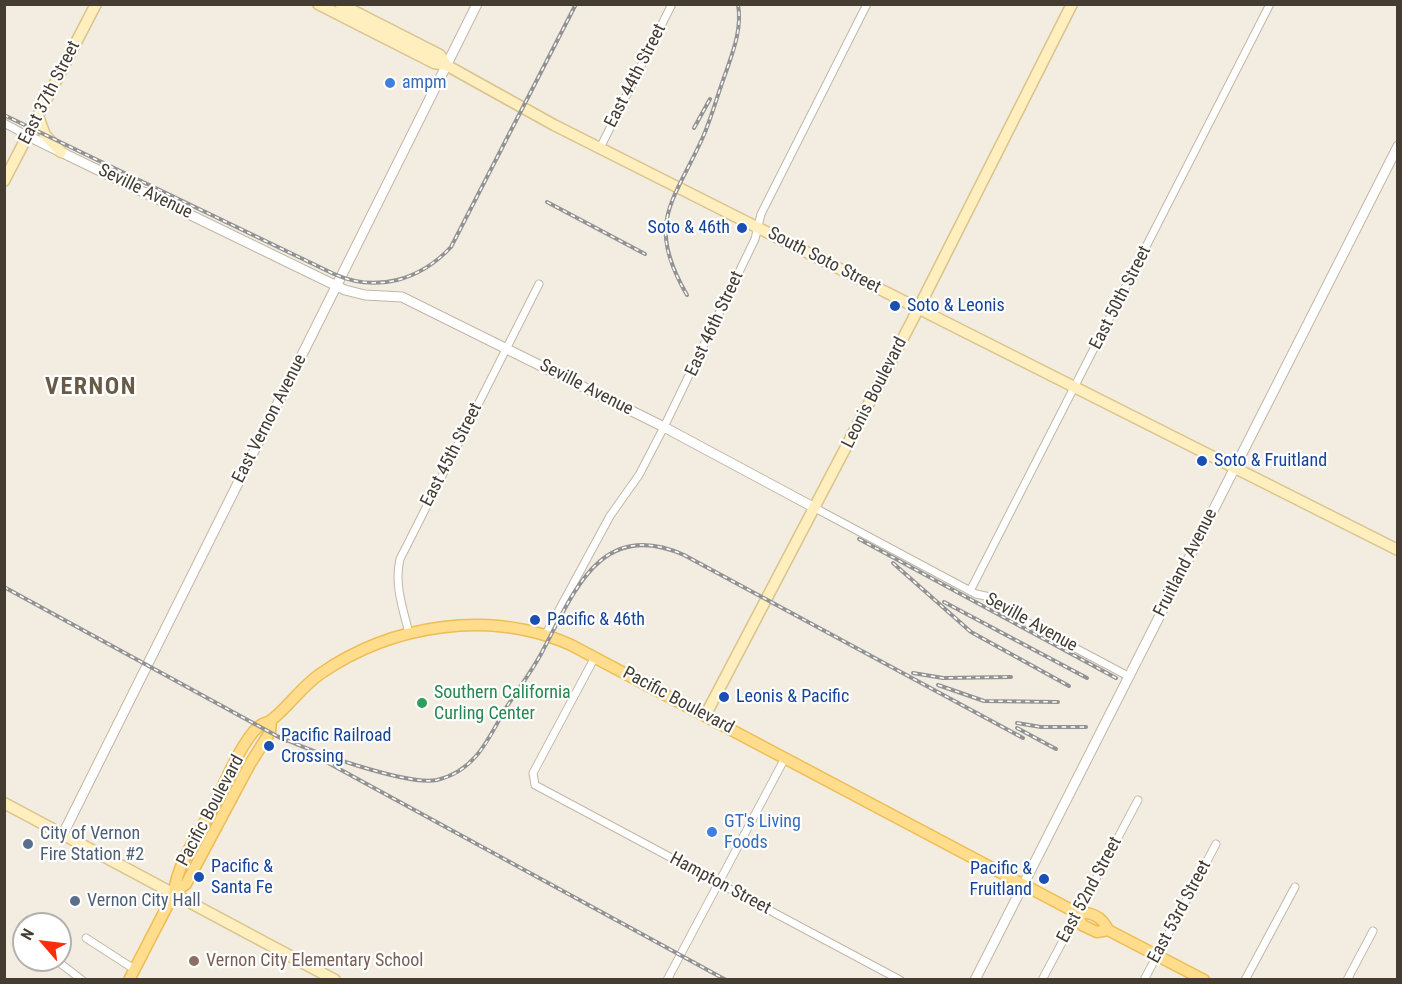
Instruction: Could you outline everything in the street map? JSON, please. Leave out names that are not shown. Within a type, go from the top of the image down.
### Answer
[{"type":"main road","name":"East 37th Street","points":[[4,181],[96,4]]},
{"type":"main road","name":"South Soto Street","points":[[340,4],[440,55],[446,64]]},
{"type":"main road","name":"Leonis Boulevard","points":[[705,716],[815,508],[1072,4]]},
{"type":"main road","name":"South Soto Street","points":[[324,6],[434,63],[446,64],[600,148],[1398,550]]},
{"type":"main road","points":[[38,116],[45,135],[62,152]]},
{"type":"main road","name":"Pacific Boulevard","points":[[174,893],[176,879],[238,759],[258,727],[271,720],[296,693],[354,653],[409,633],[482,625],[546,634],[595,657],[1077,913],[1089,912],[1104,920],[1108,930],[1204,980]]},
{"type":"main road","points":[[4,803],[334,980]]},
{"type":"main road","points":[[129,980],[174,893]]},
{"type":"street","name":"East Vernon Avenue","points":[[63,834],[477,4]]},
{"type":"street","name":"East 44th Street","points":[[600,148],[672,4]]},
{"type":"street","name":"East 46th Street","points":[[546,634],[610,516],[639,475],[664,428],[722,309],[758,227],[761,214],[867,4]]},
{"type":"street","name":"East 50th Street","points":[[970,591],[1270,4]]},
{"type":"street","points":[[4,123],[28,136]]},
{"type":"street","name":"Seville Avenue","points":[[28,136],[336,286],[358,294],[402,297],[506,348],[664,428],[970,591],[990,597],[1000,608],[1128,676]]},
{"type":"street","name":"Fruitland Avenue","points":[[975,980],[1398,146]]},
{"type":"street","name":"East 45th Street","points":[[409,633],[398,585],[397,573],[400,560],[539,284]]},
{"type":"street","name":"Hampton Street","points":[[595,657],[534,773],[533,782],[539,788],[900,980]]},
{"type":"street","points":[[667,980],[785,758]]},
{"type":"street","name":"East 52nd Street","points":[[1042,980],[1138,800]]},
{"type":"street","name":"East 53rd Street","points":[[1144,980],[1216,844]]},
{"type":"street","points":[[1245,980],[1295,887]]},
{"type":"street","points":[[1347,980],[1373,931]]},
{"type":"street","points":[[87,938],[134,969]]},
{"type":"railway","points":[[4,115],[334,274],[350,280],[382,283],[412,275],[426,268],[451,247],[576,4]]},
{"type":"railway","points":[[687,295],[674,270],[668,249],[666,231],[668,214],[703,137],[732,55],[738,30],[738,4]]},
{"type":"railway","points":[[694,128],[710,99]]},
{"type":"railway","points":[[547,202],[645,254]]},
{"type":"railway","points":[[859,539],[1116,678]]},
{"type":"railway","points":[[280,737],[382,773],[423,780],[437,780],[450,776],[470,762],[485,744],[537,661],[565,608],[593,568],[610,554],[630,546],[655,546],[684,555],[1023,738]]},
{"type":"railway","points":[[893,563],[971,632],[1069,686]]},
{"type":"railway","points":[[4,587],[286,741]]},
{"type":"railway","points":[[944,602],[1087,678]]},
{"type":"railway","points":[[913,673],[943,678],[1011,677]]},
{"type":"railway","points":[[938,685],[984,701],[1058,702]]},
{"type":"railway","points":[[1017,723],[1041,727],[1086,727]]},
{"type":"railway","points":[[1017,728],[1056,749]]},
{"type":"railway","points":[[321,759],[726,980]]},
{"type":"place","name":"ampm","points":[[390,83]]},
{"type":"place","name":"Soto & 46th","points":[[742,228]]},
{"type":"place","name":"Soto & Leonis","points":[[895,306]]},
{"type":"place","name":"Soto & Fruitland","points":[[1202,461]]},
{"type":"place","name":"Pacific & 46th","points":[[535,620]]},
{"type":"place","name":"Leonis & Pacific","points":[[724,697]]},
{"type":"place","name":"Southern California Curling Center","points":[[422,703]]},
{"type":"place","name":"Pacific Railroad Crossing","points":[[269,746]]},
{"type":"place","name":"GT's Living Foods","points":[[712,832]]},
{"type":"place","name":"City of Vernon Fire Station #2","points":[[28,844]]},
{"type":"place","name":"Pacific & Santa Fe","points":[[199,877]]},
{"type":"place","name":"Pacific & Fruitland","points":[[1044,879]]},
{"type":"place","name":"Vernon City Hall","points":[[75,901]]},
{"type":"place","name":"Vernon City Elementary School","points":[[194,961]]},
{"type":"district","name":"VERNON","points":[[91,388]]}]
